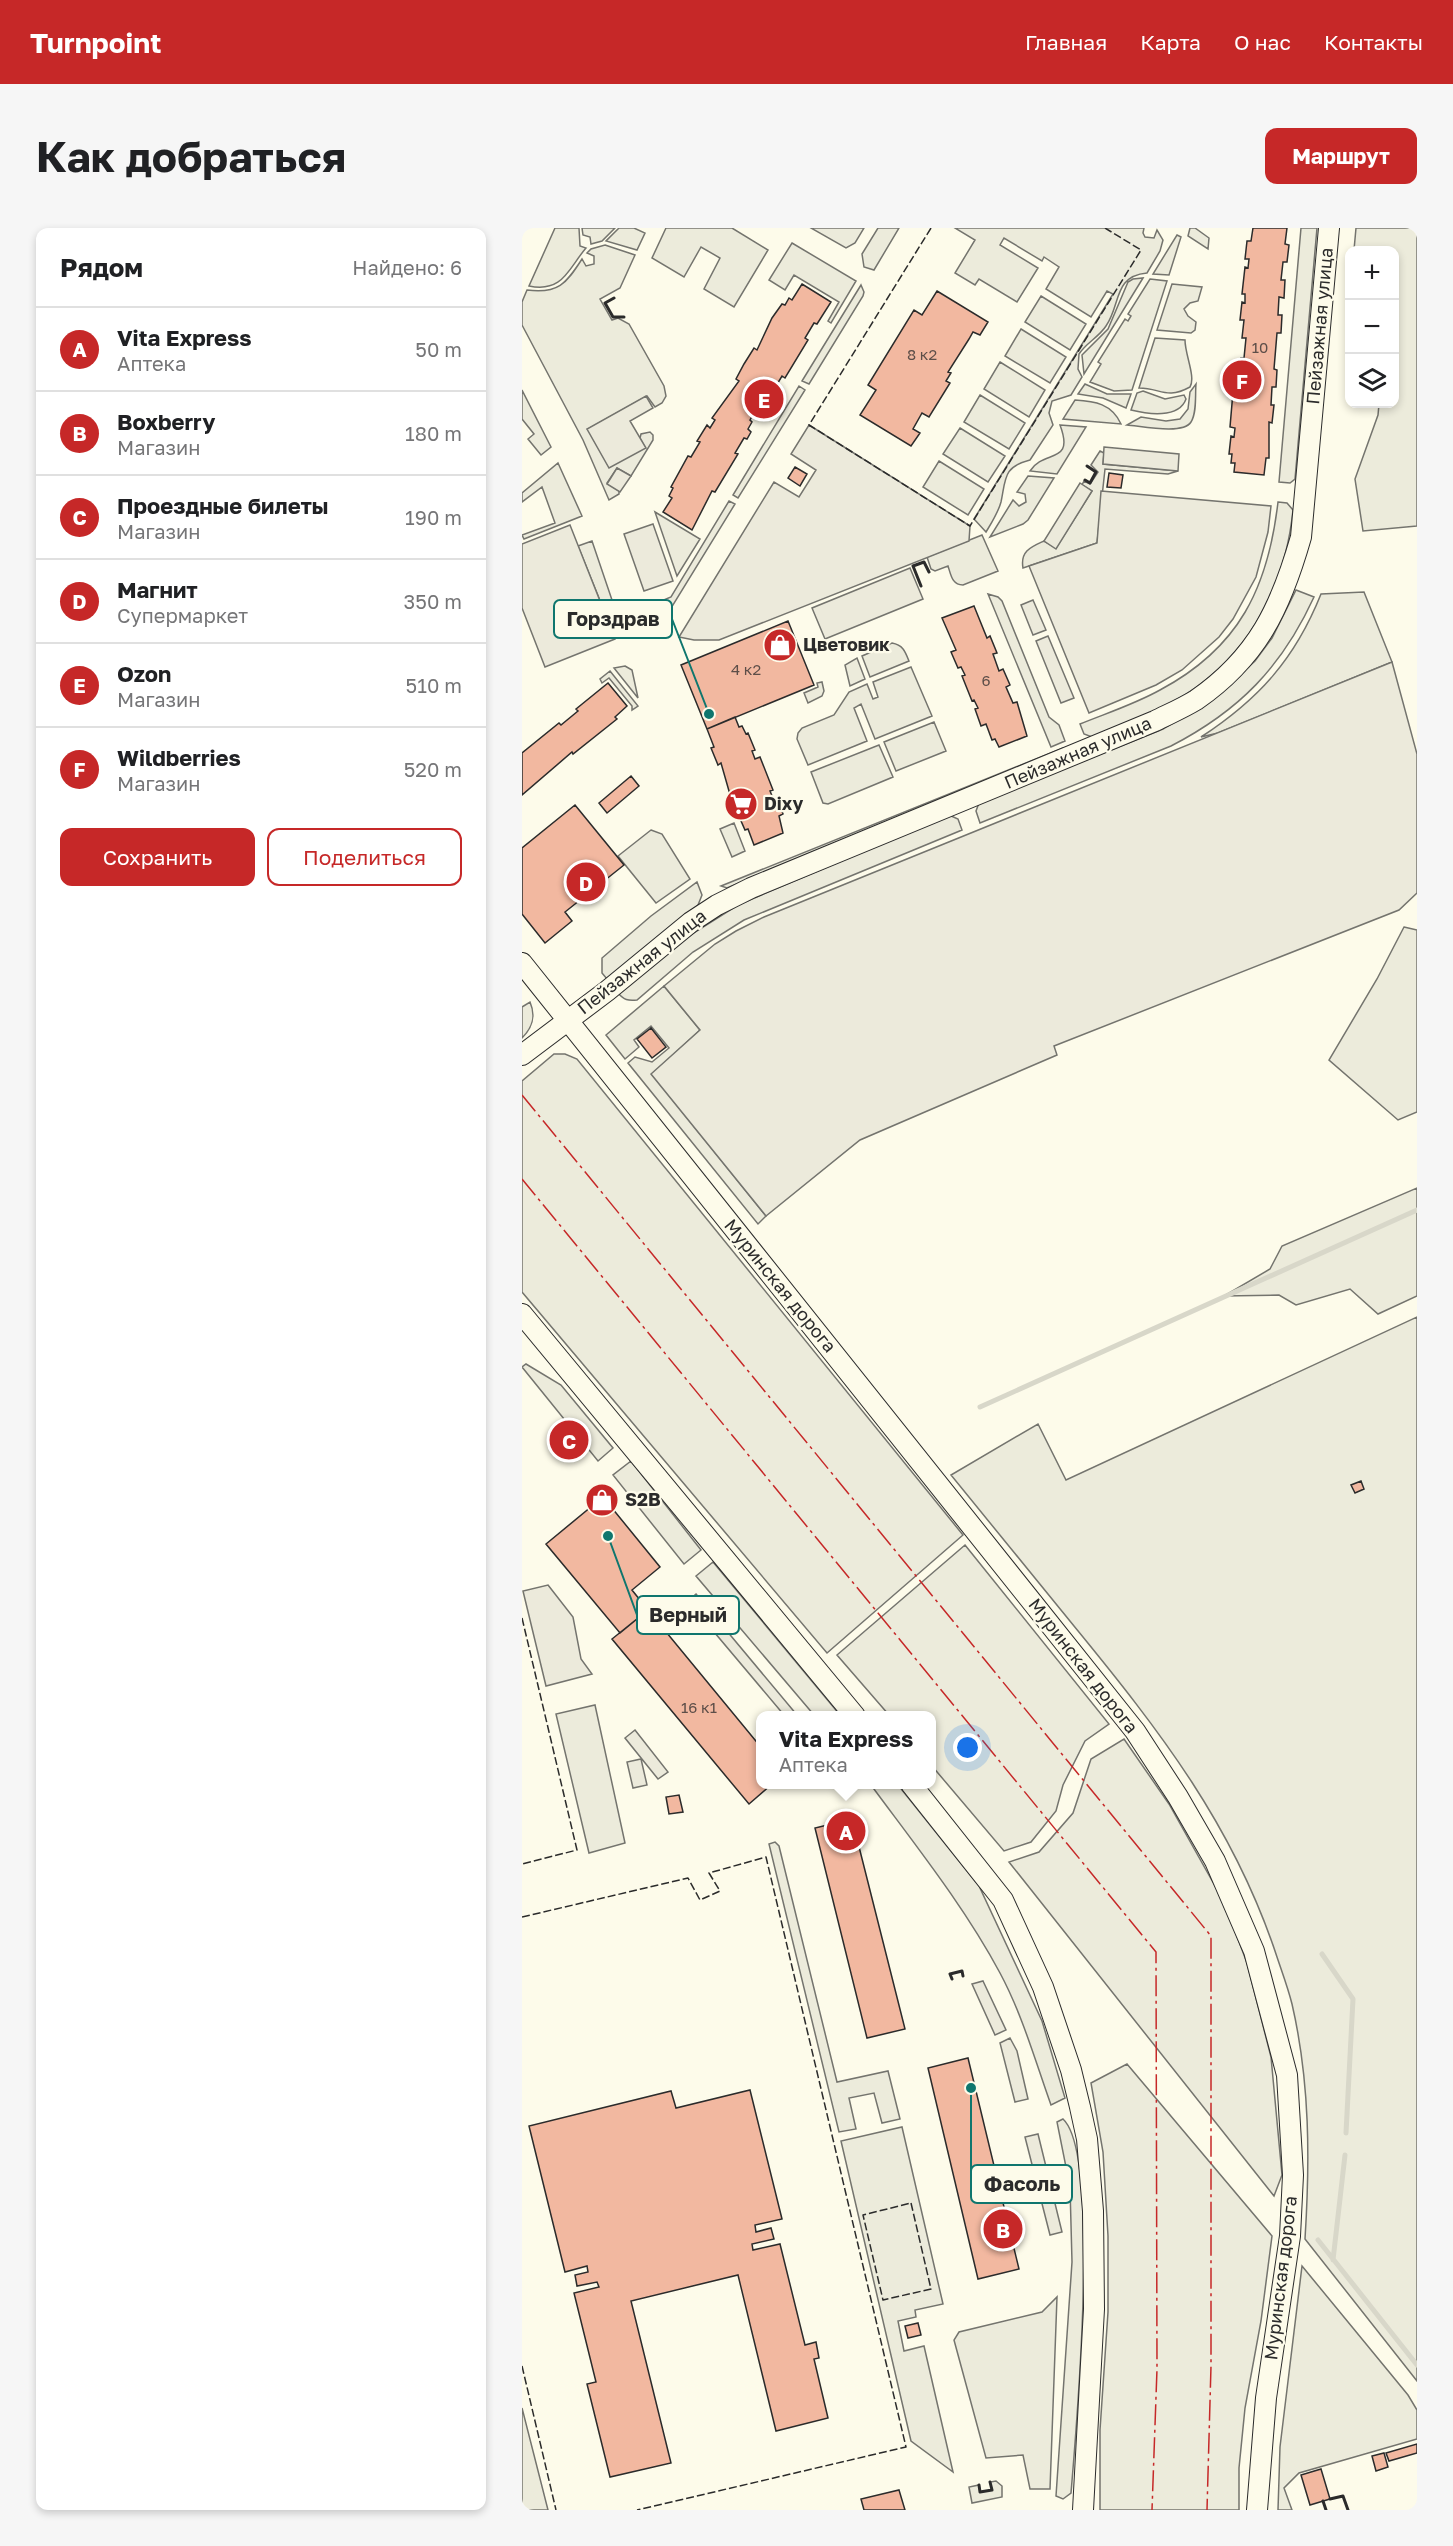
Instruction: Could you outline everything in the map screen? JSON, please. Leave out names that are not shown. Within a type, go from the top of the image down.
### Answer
[{"type":"street","name":"Пейзажная улица","points":[[522,1055],[607,991],[691,922],[717,905],[751,888],[1155,722],[1195,700],[1233,670],[1256,643],[1273,614],[1287,583],[1300,537],[1329,228]]},
{"type":"street","name":"Муринская дорога","points":[[522,963],[1135,1731],[1178,1797],[1215,1861],[1254,1951],[1287,2075],[1291,2119],[1293,2175],[1290,2236],[1266,2398],[1257,2510]]},
{"type":"street","points":[[522,1314],[851,1711]]},
{"type":"street","points":[[914,1789],[1003,1900],[1043,1987],[1071,2070],[1080,2107],[1087,2139],[1093,2211],[1094,2309],[1083,2510]]},
{"type":"shaded area","points":[[555,228],[579,228],[580,246],[586,248],[564,278],[557,283],[550,286],[529,286]]},
{"type":"shaded area","points":[[582,228],[615,228],[602,241],[591,244],[590,237],[583,235]]},
{"type":"shaded area","points":[[619,228],[634,228],[645,233],[637,250],[606,241]]},
{"type":"shaded area","points":[[666,228],[732,228],[768,250],[734,307],[704,289],[720,258],[701,247],[684,277],[652,258]]},
{"type":"shaded area","points":[[811,228],[864,228],[855,243],[846,248]]},
{"type":"shaded area","points":[[878,228],[899,228],[874,270],[864,267],[862,254]]},
{"type":"shaded area","points":[[955,228],[1144,228],[1145,237],[1154,238],[1157,230],[1163,240],[1160,251],[1147,273],[1136,275],[1128,280],[1119,293],[1106,326],[1079,354],[1078,369],[1082,377],[1071,395],[1052,401],[1049,413],[1053,425],[1030,460],[1010,470],[1005,480],[1000,506],[986,532],[974,519],[1113,294],[1107,291],[1091,317],[1046,289],[1059,267],[1044,257],[1042,261],[1004,238],[1000,245],[1038,268],[1017,302],[979,279],[975,285],[955,273],[975,240]]},
{"type":"shaded area","points":[[1190,228],[1195,228],[1209,238],[1208,249],[1188,236]]},
{"type":"shaded area","points":[[1301,228],[1317,228],[1295,479],[1290,483],[1279,482]]},
{"type":"shaded area","points":[[1356,228],[1417,228],[1417,526],[1363,531],[1355,479],[1379,408],[1399,408],[1399,246],[1354,246]]},
{"type":"shaded area","points":[[1177,235],[1181,237],[1169,275],[1153,274]]},
{"type":"shaded area","points":[[792,243],[856,281],[831,323],[828,321],[839,302],[794,275],[785,290],[769,280]]},
{"type":"shaded area","points":[[605,245],[635,255],[620,288],[600,299],[612,320],[618,318],[629,324],[664,386],[666,396],[662,403],[655,407],[647,396],[588,429],[645,448],[640,438],[641,434],[650,432],[653,435],[653,440],[631,476],[617,468],[607,483],[619,491],[619,494],[609,500],[583,440],[522,325],[522,302],[527,290],[554,289],[566,281],[582,259],[586,266],[594,264],[594,256],[587,253],[591,249]]},
{"type":"shaded area","points":[[1143,278],[1084,374],[1082,355],[1108,329],[1128,282]]},
{"type":"shaded area","points":[[1150,279],[1167,281],[1132,390],[1114,391],[1090,382],[1101,364],[1098,362],[1125,319],[1128,321],[1131,316],[1128,314]]},
{"type":"shaded area","points":[[1172,284],[1202,287],[1198,301],[1190,303],[1184,309],[1188,316],[1196,322],[1195,330],[1191,333],[1157,330]]},
{"type":"shaded area","points":[[861,285],[863,296],[809,384],[802,381]]},
{"type":"shaded area","points":[[1041,296],[1086,324],[1070,350],[1025,322]]},
{"type":"shaded area","points":[[1021,329],[1066,357],[1050,383],[1005,356]]},
{"type":"shaded area","points":[[1155,338],[1185,340],[1192,378],[1190,387],[1175,393],[1139,388]]},
{"type":"shaded area","points":[[1000,362],[1045,390],[1029,417],[984,389]]},
{"type":"shaded area","points":[[1085,384],[1107,394],[1131,394],[1126,408],[1103,398],[1078,394]]},
{"type":"shaded area","points":[[1196,384],[1194,414],[1187,426],[1171,429],[1127,425],[1141,417],[1166,421],[1180,419],[1188,409],[1190,392]]},
{"type":"shaded area","points":[[799,386],[805,390],[738,498],[733,495]]},
{"type":"shaded area","points":[[522,390],[551,447],[541,455],[528,439],[534,434],[522,419]]},
{"type":"shaded area","points":[[1143,391],[1165,399],[1184,395],[1186,399],[1177,410],[1162,414],[1131,410],[1137,393]]},
{"type":"shaded area","points":[[980,395],[1025,423],[1009,449],[964,422]]},
{"type":"shaded area","points":[[646,396],[653,408],[630,421],[646,448],[609,468],[587,429]]},
{"type":"shaded area","points":[[1075,400],[1089,401],[1108,408],[1121,424],[1063,419]]},
{"type":"shaded area","points":[[809,425],[970,526],[969,541],[719,640],[694,640],[679,637],[774,482],[799,497],[816,470],[791,454]]},
{"type":"shaded area","points":[[1060,425],[1086,427],[1057,474],[1030,471],[1036,464],[1061,451],[1064,438]]},
{"type":"shaded area","points":[[960,428],[1005,456],[988,482],[943,454]]},
{"type":"shaded area","points":[[1104,447],[1179,454],[1178,471],[1103,464]]},
{"type":"shaded area","points":[[1100,451],[1104,453],[1103,464],[1178,471],[1168,474],[1105,469],[1097,543],[1023,568],[1023,557],[1031,548],[1044,541],[1056,548],[1092,491],[1082,485],[1084,481],[1090,484],[1098,472],[1091,465]]},
{"type":"shaded area","points":[[939,461],[984,489],[968,515],[923,487]]},
{"type":"shaded area","points":[[558,463],[582,516],[524,539],[522,535],[555,523],[542,487],[522,502],[522,493]]},
{"type":"shaded area","points":[[617,468],[631,476],[620,492],[607,484]]},
{"type":"shaded area","points":[[1028,476],[1054,478],[1028,520],[990,537],[1013,500],[1019,506],[1026,502],[1025,494],[1017,492]]},
{"type":"shaded area","points":[[1080,483],[1092,491],[1056,549],[1044,541]]},
{"type":"shaded area","points":[[1101,491],[1271,506],[1268,532],[1256,577],[1233,619],[1219,637],[1182,670],[1156,685],[1089,713],[1029,566],[1097,543]]},
{"type":"shaded area","points":[[729,501],[735,504],[665,618],[652,624],[647,607],[671,597]]},
{"type":"shaded area","points":[[1278,502],[1287,503],[1293,510],[1283,562],[1264,610],[1234,653],[1195,688],[1171,703],[1092,737],[1084,734],[1080,724],[1160,690],[1210,655],[1229,635],[1245,612],[1257,588],[1266,562]]},
{"type":"shaded area","points":[[655,512],[700,539],[677,576]]},
{"type":"shaded area","points":[[653,524],[673,581],[644,591],[624,534]]},
{"type":"shaded area","points":[[570,525],[615,639],[545,667],[522,608],[522,544]]},
{"type":"shaded area","points":[[982,535],[998,571],[959,585],[951,576],[948,566],[935,571],[931,569],[927,557]]},
{"type":"shaded area","points":[[592,541],[612,600],[601,603],[578,546]]},
{"type":"shaded area","points":[[910,568],[923,599],[825,639],[812,608]]},
{"type":"shaded area","points":[[1296,590],[1314,597],[1288,645],[1256,685],[1218,718],[1171,746],[980,823],[976,811],[979,803],[1163,729],[1215,698],[1255,661],[1272,638]]},
{"type":"shaded area","points":[[1364,592],[1392,662],[1218,733],[1201,737],[1241,708],[1273,676],[1299,638],[1321,594]]},
{"type":"shaded area","points":[[988,594],[1002,601],[1049,717],[1059,725],[1065,741],[1051,747]]},
{"type":"shaded area","points":[[1033,600],[1046,630],[1033,635],[1021,605]]},
{"type":"shaded area","points":[[1048,636],[1074,698],[1061,703],[1036,641]]},
{"type":"shaded area","points":[[892,643],[903,649],[909,661],[870,677],[862,656]]},
{"type":"shaded area","points":[[857,658],[865,679],[850,686],[845,665]]},
{"type":"shaded area","points":[[1392,662],[1417,754],[1417,893],[1399,910],[1054,1046],[1057,1055],[860,1140],[766,1216],[651,1074],[700,1030],[664,986],[715,944],[736,931],[764,917]]},
{"type":"shaded area","points":[[625,666],[632,670],[638,698],[614,668]]},
{"type":"shaded area","points":[[911,667],[932,716],[875,739],[861,704],[854,708],[867,741],[808,765],[797,739],[802,728],[834,715],[849,692],[867,684],[873,699],[878,697],[873,682]]},
{"type":"shaded area","points":[[610,671],[638,706],[632,710],[632,706],[609,678],[602,683],[600,679]]},
{"type":"shaded area","points":[[822,682],[824,691],[822,696],[808,703],[804,693],[818,687],[817,683]]},
{"type":"shaded area","points":[[934,722],[946,751],[896,771],[884,742]]},
{"type":"shaded area","points":[[879,745],[893,777],[828,804],[823,803],[811,772]]},
{"type":"shaded area","points":[[1063,748],[727,888],[721,886]]},
{"type":"shaded area","points":[[949,815],[958,819],[962,830],[744,920],[693,952],[637,1000],[626,999],[618,993],[684,939],[738,905]]},
{"type":"shaded area","points":[[734,823],[745,851],[732,857],[720,829]]},
{"type":"shaded area","points":[[651,830],[662,834],[690,879],[656,903],[618,856]]},
{"type":"shaded area","points":[[697,882],[702,895],[698,905],[607,979],[602,973],[602,958],[651,916]]},
{"type":"shaded area","points":[[1404,927],[1417,930],[1417,1112],[1398,1120],[1329,1060],[1377,979]]},
{"type":"shaded area","points":[[664,986],[700,1030],[652,1074],[766,1216],[758,1224],[628,1063],[635,1057],[652,1062],[669,1048],[651,1026],[634,1040],[639,1047],[625,1059],[606,1035]]},
{"type":"shaded area","points":[[530,1002],[533,1012],[532,1021],[529,1030],[522,1038],[522,1007]]},
{"type":"shaded area","points":[[554,1054],[565,1054],[577,1059],[963,1535],[827,1653],[522,1292],[522,1081]]},
{"type":"shaded area","points":[[1417,1188],[1417,1296],[1378,1314],[1350,1289],[1296,1305],[1279,1295],[1224,1296],[1270,1269],[1282,1246]]},
{"type":"shaded area","points":[[1417,1317],[1417,2381],[1305,2239],[1308,2150],[1305,2092],[1298,2033],[1290,1998],[1259,1909],[1217,1822],[1165,1742],[1136,1704],[951,1475],[1038,1424],[1066,1480]]},
{"type":"shaded area","points":[[526,1364],[561,1385],[613,1448],[598,1461],[522,1367]]},
{"type":"shaded area","points":[[631,1461],[701,1550],[684,1564],[613,1475]]},
{"type":"shaded area","points":[[965,1545],[1109,1724],[1085,1741],[1063,1785],[1056,1811],[1031,1842],[1004,1851],[936,1771],[936,1711],[886,1711],[837,1655]]},
{"type":"shaded area","points":[[713,1562],[837,1711],[811,1711],[696,1576]]},
{"type":"shaded area","points":[[548,1585],[573,1617],[581,1659],[592,1674],[546,1686],[523,1591]]},
{"type":"shaded area","points":[[696,1594],[794,1711],[781,1711],[688,1601]]},
{"type":"shaded area","points":[[595,1705],[625,1843],[589,1853],[556,1714]]},
{"type":"shaded area","points":[[635,1730],[668,1772],[658,1779],[625,1738]]},
{"type":"shaded area","points":[[1124,1739],[1169,1804],[1224,1902],[1247,1963],[1271,2057],[1282,2175],[1274,2196],[1009,1862],[1039,1852],[1073,1813],[1091,1759]]},
{"type":"shaded area","points":[[641,1759],[647,1785],[633,1788],[627,1762]]},
{"type":"shaded area","points":[[874,1789],[901,1789],[979,1886],[1042,2021],[1065,2098],[1051,2105],[1022,2021],[1000,1973],[971,1924]]},
{"type":"shaded area","points":[[775,1842],[779,1846],[837,2082],[888,2071],[900,2119],[882,2123],[874,2093],[849,2098],[856,2129],[839,2132],[769,1844]]},
{"type":"shaded area","points":[[983,1981],[1006,2030],[995,2035],[972,1984]]},
{"type":"shaded area","points":[[1010,2038],[1017,2051],[1028,2099],[1015,2102],[1000,2043]]},
{"type":"shaded area","points":[[1127,2064],[1272,2236],[1261,2321],[1245,2408],[1239,2468],[1239,2510],[1100,2510],[1100,2430],[1108,2312],[1108,2236],[1103,2152],[1091,2083]]},
{"type":"shaded area","points":[[1063,2119],[1074,2143],[1081,2184],[1084,2237],[1081,2358],[1074,2461],[1071,2493],[1063,2499],[1056,2496],[1072,2262],[1070,2187],[1057,2122]]},
{"type":"shaded area","points":[[902,2127],[943,2304],[915,2310],[916,2317],[898,2321],[904,2351],[924,2346],[953,2472],[911,2441],[841,2141]]},
{"type":"shaded area","points":[[1038,2134],[1062,2232],[1050,2235],[1025,2137]]},
{"type":"shaded area","points":[[1302,2266],[1408,2395],[1417,2410],[1417,2439],[1299,2473],[1284,2488],[1292,2510],[1278,2510],[1280,2447]]},
{"type":"shaded area","points":[[1057,2297],[1050,2489],[1030,2489],[1023,2455],[986,2458],[954,2340],[959,2332],[1042,2312]]},
{"type":"shaded area","points":[[522,2408],[548,2510],[522,2510]]},
{"type":"shaded area","points":[[996,2481],[1002,2486],[1002,2497],[972,2503],[969,2487],[979,2485],[980,2492],[992,2490],[990,2482]]},
{"type":"building","points":[[1253,228],[1287,228],[1285,244],[1289,245],[1287,262],[1283,262],[1281,280],[1285,280],[1284,298],[1279,297],[1278,315],[1282,315],[1281,333],[1277,333],[1274,369],[1277,370],[1276,387],[1272,387],[1271,405],[1274,405],[1272,423],[1269,422],[1269,458],[1266,458],[1264,475],[1234,472],[1235,463],[1231,463],[1232,454],[1229,454],[1231,436],[1234,437],[1235,428],[1230,427],[1233,392],[1237,392],[1236,366],[1240,366],[1241,358],[1244,358],[1246,338],[1242,338],[1244,320],[1240,320],[1242,302],[1245,303],[1245,294],[1242,294],[1245,267],[1248,268],[1249,259],[1245,259],[1247,241],[1251,241]]},
{"type":"building","points":[[802,284],[831,302],[817,324],[814,323],[805,338],[808,340],[785,378],[782,376],[773,391],[775,393],[771,400],[767,398],[762,406],[759,404],[750,420],[752,422],[748,429],[751,432],[747,439],[744,438],[735,453],[738,454],[715,492],[712,491],[692,530],[663,512],[672,498],[669,496],[673,488],[671,487],[688,456],[691,457],[700,442],[697,441],[707,425],[710,428],[715,420],[712,418],[739,381],[736,379],[754,348],[757,350],[772,318],[782,304],[785,305],[789,298],[792,300]]},
{"type":"building","points":[[937,291],[988,322],[980,335],[973,332],[948,372],[951,373],[946,381],[950,383],[929,417],[922,413],[913,429],[920,433],[911,446],[860,415],[876,390],[868,385],[914,310],[922,315]]},
{"type":"building","points":[[795,467],[807,474],[800,486],[788,478]]},
{"type":"building","points":[[1109,473],[1123,475],[1121,488],[1107,487]]},
{"type":"building","points":[[974,606],[987,638],[990,636],[997,653],[993,654],[999,671],[1003,669],[1010,685],[1006,687],[1013,703],[1017,702],[1027,736],[999,747],[995,739],[992,740],[986,724],[981,726],[975,709],[978,708],[974,700],[972,701],[962,676],[965,675],[961,667],[958,668],[951,652],[956,650],[942,618]]},
{"type":"building","points":[[788,621],[814,685],[707,729],[681,665]]},
{"type":"building","points":[[608,683],[627,706],[615,717],[617,719],[573,754],[572,752],[522,795],[522,753],[559,723],[561,725],[578,711],[576,709]]},
{"type":"building","points":[[735,717],[739,727],[742,726],[746,734],[748,733],[755,750],[752,751],[755,759],[760,757],[773,790],[770,791],[777,808],[780,806],[783,814],[779,816],[783,833],[754,845],[748,829],[745,830],[738,814],[741,812],[734,796],[731,798],[721,763],[718,765],[711,748],[714,747],[707,729]]},
{"type":"building","points":[[631,776],[639,786],[607,813],[599,803]]},
{"type":"building","points":[[575,805],[624,865],[565,912],[572,921],[545,943],[522,914],[522,848]]},
{"type":"building","points":[[651,1028],[666,1047],[652,1058],[637,1039]]},
{"type":"building","points":[[1361,1481],[1364,1489],[1355,1493],[1351,1485]]},
{"type":"building","points":[[603,1497],[660,1567],[632,1590],[648,1610],[620,1633],[546,1544]]},
{"type":"building","points":[[648,1610],[756,1741],[756,1789],[766,1789],[749,1804],[612,1639]]},
{"type":"building","points":[[679,1795],[683,1812],[669,1814],[666,1797]]},
{"type":"building","points":[[852,1819],[905,2029],[867,2038],[815,1828]]},
{"type":"building","points":[[968,2058],[1019,2269],[978,2279],[928,2068]]},
{"type":"building","points":[[750,2090],[782,2219],[755,2225],[756,2232],[771,2228],[774,2239],[752,2244],[753,2250],[780,2244],[805,2345],[816,2342],[819,2358],[814,2359],[828,2418],[776,2431],[738,2275],[631,2301],[671,2463],[610,2477],[587,2384],[596,2382],[574,2293],[599,2287],[597,2282],[577,2286],[575,2275],[588,2272],[587,2266],[565,2272],[529,2126],[671,2091],[676,2108]]},
{"type":"building","points":[[918,2323],[921,2335],[908,2338],[905,2326]]},
{"type":"building","points":[[1417,2444],[1417,2453],[1389,2461],[1386,2453]]},
{"type":"building","points":[[1384,2453],[1388,2467],[1376,2471],[1372,2456]]},
{"type":"building","points":[[1321,2469],[1330,2499],[1310,2505],[1301,2475]]},
{"type":"building","points":[[899,2490],[905,2510],[864,2510],[861,2499]]},
{"type":"waterway","points":[[980,1407],[1417,1210]]},
{"type":"waterway","points":[[1322,1954],[1353,1999],[1346,2133]]},
{"type":"waterway","points":[[1333,2260],[1345,2155]]},
{"type":"waterway","points":[[1318,2240],[1417,2365]]},
{"type":"fence","points":[[931,228],[809,425],[970,526],[1141,250],[1105,228]]},
{"type":"fence","points":[[522,1618],[577,1850],[522,1864]]},
{"type":"fence","points":[[522,1917],[688,1878],[700,1900],[720,1891],[709,1873],[766,1857],[906,2447],[637,2510]]},
{"type":"fence","points":[[911,2203],[931,2289],[883,2300],[863,2215],[911,2203]]},
{"type":"fence","points":[[522,2366],[556,2510]]},
{"type":"wall","points":[[614,298],[605,303],[613,317],[624,317]]},
{"type":"wall","points":[[1085,480],[1090,483],[1096,472],[1087,466]]},
{"type":"wall","points":[[921,586],[913,566],[924,562],[929,572]]},
{"type":"wall","points":[[952,1979],[950,1974],[962,1971],[963,1976]]},
{"type":"wall","points":[[979,2485],[980,2492],[992,2490],[990,2482]]},
{"type":"wall","points":[[1330,2499],[1343,2496],[1348,2510]]},
{"type":"wall","points":[[1323,2501],[1326,2510]]},
{"type":"power","points":[[522,1095],[1211,1936],[1211,2366],[1207,2510]]},
{"type":"power","points":[[522,1179],[1156,1952],[1157,2369],[1152,2510]]},
{"type":"place","name":"Wildberries","points":[[1242,380]]},
{"type":"place","name":"Ozon","points":[[764,399]]},
{"type":"place","name":"Цветовик","points":[[780,645]]},
{"type":"place","name":"Горздрав","points":[[709,714]]},
{"type":"place","name":"Dixy","points":[[741,804]]},
{"type":"place","name":"Магнит","points":[[586,882]]},
{"type":"place","name":"Проездные билеты","points":[[569,1440]]},
{"type":"place","name":"S2B","points":[[602,1500]]},
{"type":"place","name":"Верный","points":[[608,1536]]},
{"type":"place","name":"Vita Express","points":[[846,1831]]},
{"type":"place","name":"Фасоль","points":[[971,2088]]},
{"type":"place","name":"Boxberry","points":[[1003,2229]]}]
